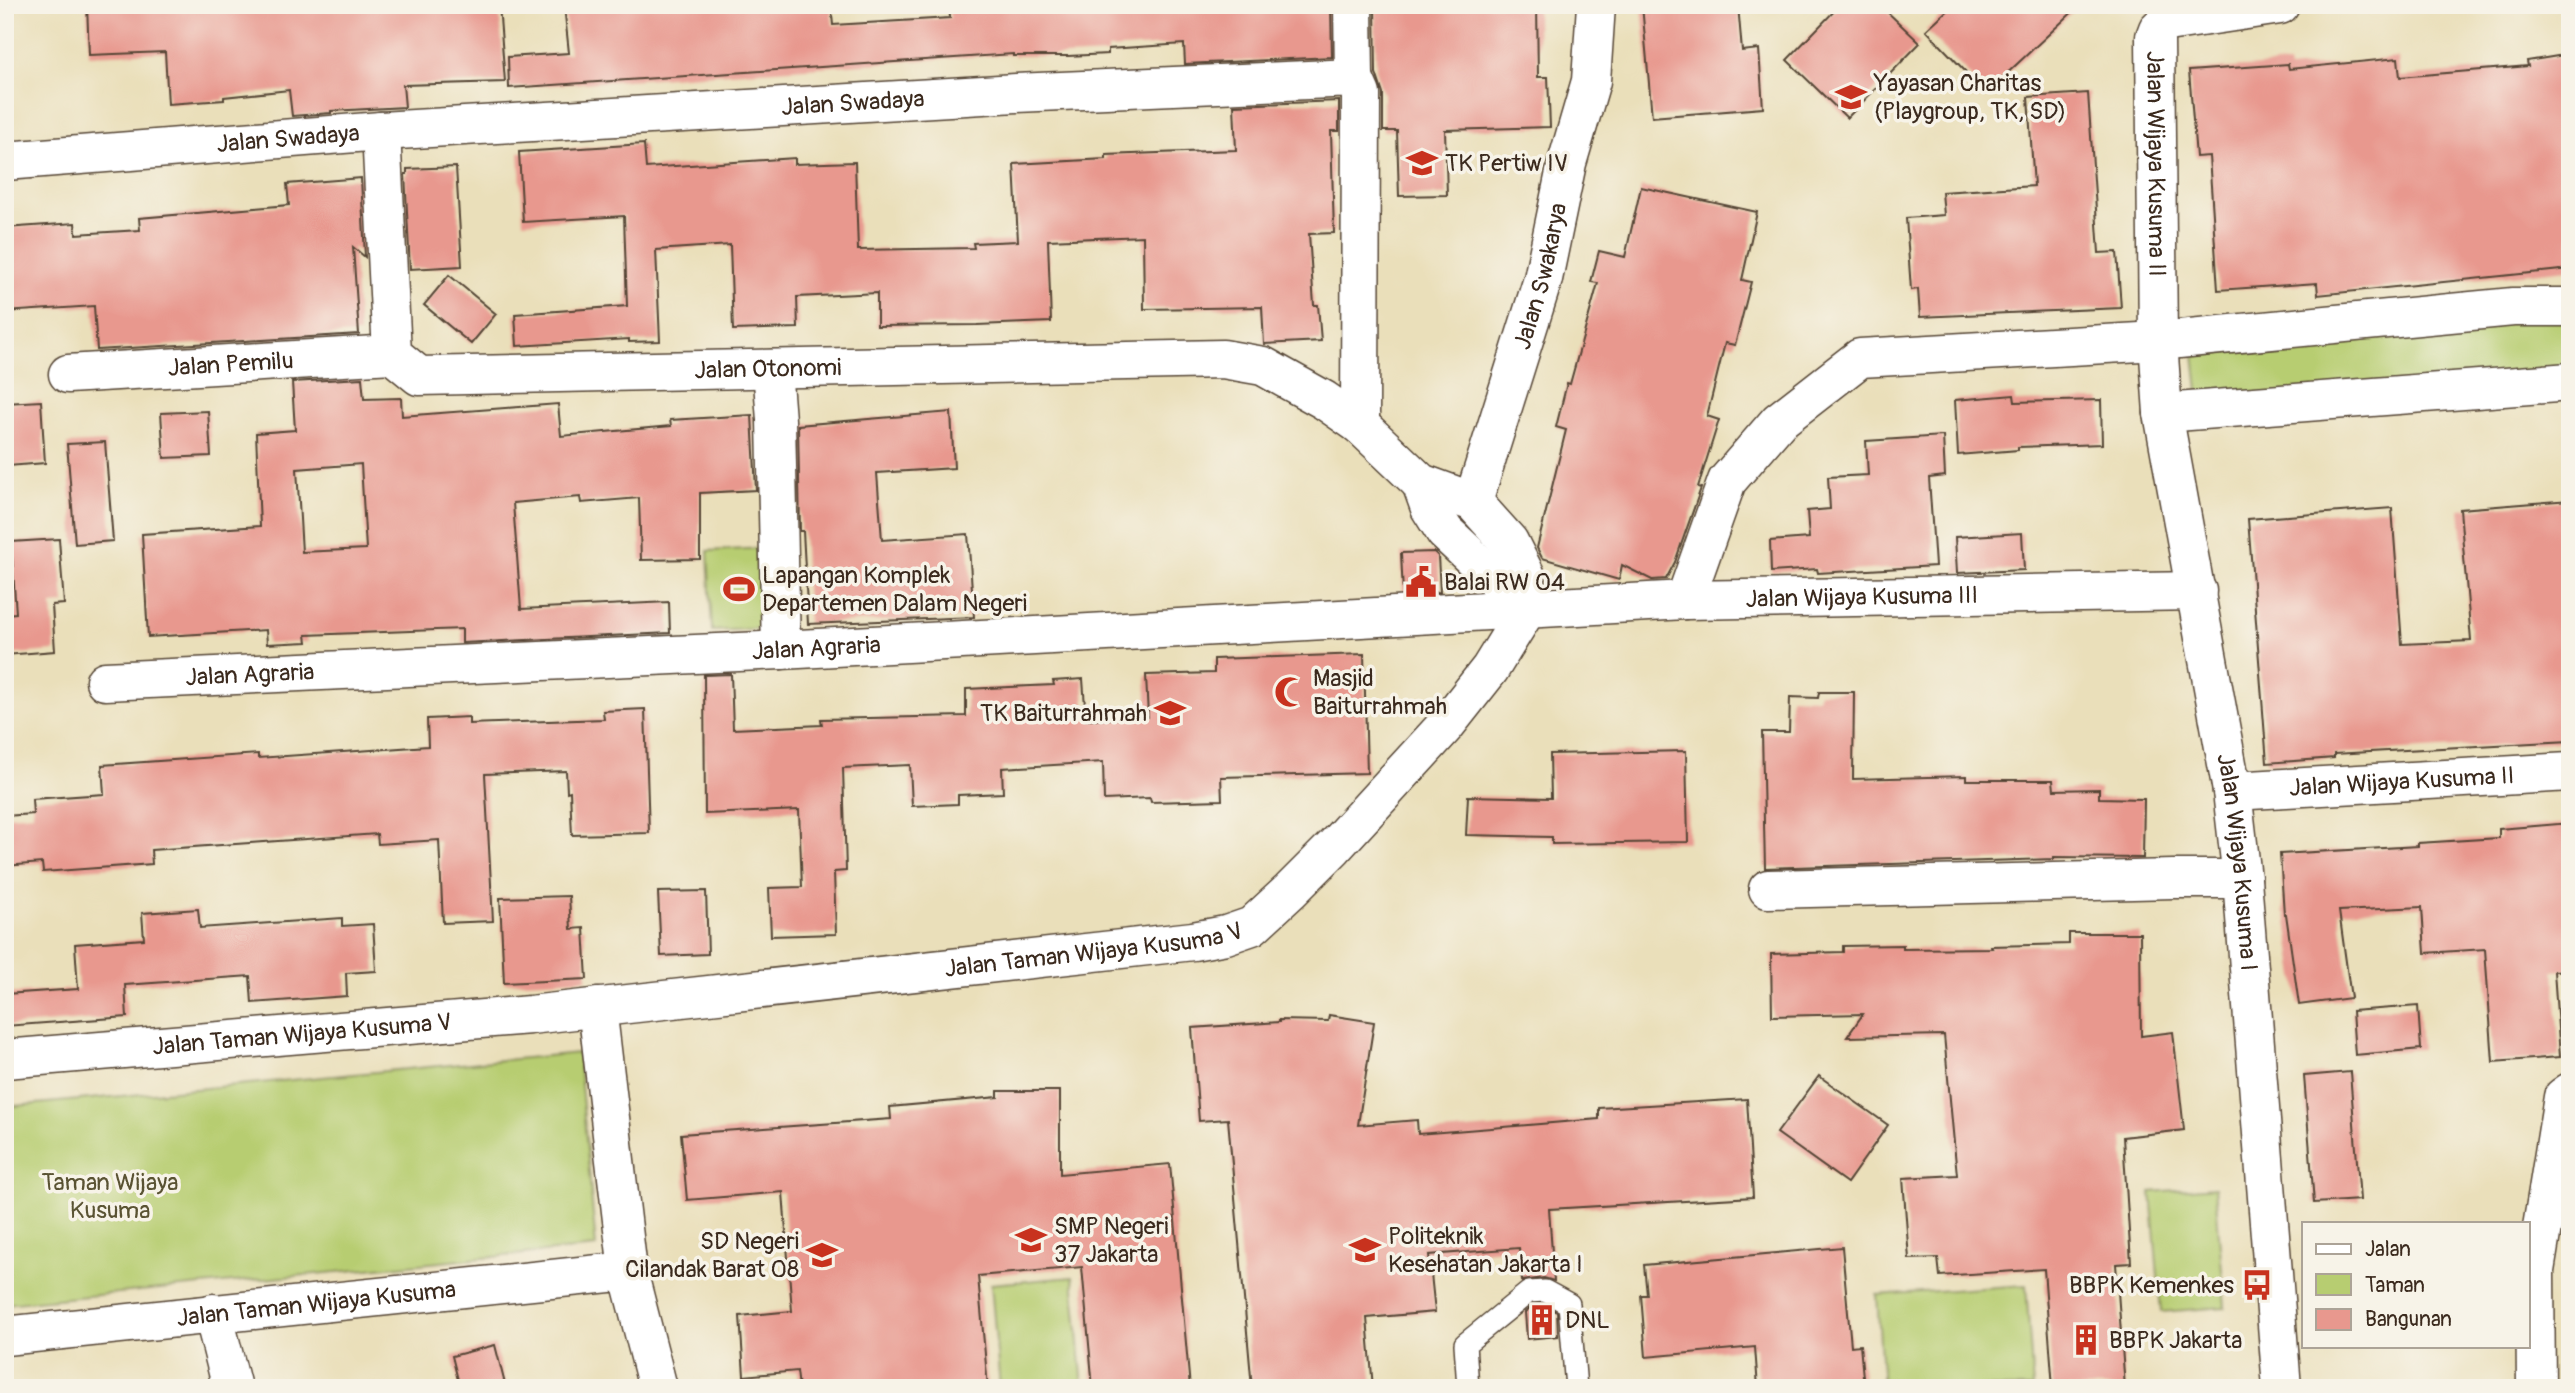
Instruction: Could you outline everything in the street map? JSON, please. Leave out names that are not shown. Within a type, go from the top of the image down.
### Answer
[{"type":"street","points":[[1353,5],[1354,78],[1361,94],[1360,425]]},
{"type":"street","name":"Jalan Swakarya","points":[[1473,502],[1543,279],[1567,163],[1591,81],[1595,5]]},
{"type":"street","name":"Jalan Wijaya Kusuma II","points":[[2158,341],[2155,37],[2158,29],[2167,22],[2280,5]]},
{"type":"street","name":"Jalan Swadaya","points":[[5,161],[381,131],[1002,94],[1354,78]]},
{"type":"street","points":[[381,131],[392,354]]},
{"type":"street","points":[[1685,600],[1727,481],[1779,421],[1860,358],[2158,341],[2513,307],[2570,307]]},
{"type":"street","name":"Jalan Wijaya Kusuma I","points":[[2158,341],[2163,413],[2232,791],[2242,879],[2282,1388]]},
{"type":"street","name":"Jalan Otonomi","points":[[392,354],[419,376],[1223,359],[1263,366],[1324,400],[1360,425],[1421,483]]},
{"type":"street","name":"Jalan Pemilu","points":[[68,374],[392,354]]},
{"type":"street","points":[[772,369],[776,419],[781,650]]},
{"type":"street","points":[[2163,413],[2570,382]]},
{"type":"street","points":[[1421,483],[1473,502],[1509,542],[1526,576],[1527,609]]},
{"type":"street","points":[[1421,483],[1430,508],[1445,532],[1527,609]]},
{"type":"street","name":"Jalan Wijaya Kusuma III","points":[[1527,609],[1685,600],[2197,591]]},
{"type":"street","name":"Jalan Agraria","points":[[105,681],[781,650],[1527,609]]},
{"type":"street","name":"Jalan Taman Wijaya Kusuma V","points":[[5,1059],[516,1016],[1193,941],[1226,935],[1252,926],[1335,847],[1445,726],[1490,668],[1527,609]]},
{"type":"street","name":"Jalan Wijaya Kusuma II","points":[[2232,791],[2570,772]]},
{"type":"street","points":[[1768,889],[2242,879]]},
{"type":"street","points":[[597,1007],[628,1271],[658,1388]]},
{"type":"street","points":[[2536,1388],[2535,1271],[2563,1097],[2570,1092]]},
{"type":"street","name":"Jalan Taman Wijaya Kusuma","points":[[5,1336],[628,1271]]},
{"type":"street","points":[[213,1313],[232,1388]]},
{"type":"lane","points":[[1468,1388],[1465,1344],[1529,1292],[1545,1291],[1569,1304],[1576,1388]]},
{"type":"green space","points":[[2570,311],[2570,382],[2200,410],[2193,344]]},
{"type":"green space","name":"Lapangan Komplek Departemen Dalam Negeri","points":[[765,548],[770,628],[712,631],[708,551]]},
{"type":"green space","name":"Taman Wijaya Kusuma","points":[[578,1053],[596,1247],[5,1304],[5,1107]]},
{"type":"green space","points":[[2215,1187],[2225,1307],[2161,1312],[2151,1192]]},
{"type":"green space","points":[[1073,1277],[1083,1388],[1000,1388],[991,1284]]},
{"type":"green space","points":[[2026,1285],[2033,1388],[1883,1388],[1877,1295]]},
{"type":"building","points":[[87,5],[499,5],[505,82],[403,85],[405,107],[292,116],[289,90],[224,97],[224,100],[168,104],[165,52],[89,55]]},
{"type":"building","points":[[564,5],[831,5],[833,25],[950,18],[949,5],[1331,5],[1332,57],[1185,64],[1184,44],[1108,49],[1108,54],[1013,54],[509,88],[508,57],[569,53]]},
{"type":"building","points":[[1375,5],[1537,5],[1538,77],[1548,77],[1550,127],[1445,130],[1447,195],[1399,196],[1397,131],[1383,131],[1383,94],[1376,73]]},
{"type":"building","points":[[1642,5],[1738,5],[1742,51],[1759,49],[1763,108],[1652,117]]},
{"type":"building","points":[[1840,5],[1880,5],[1920,43],[1847,118],[1787,60]]},
{"type":"building","points":[[1953,5],[2080,5],[1986,93],[1926,30]]},
{"type":"building","points":[[2570,54],[2570,269],[2318,295],[2317,283],[2218,290],[2209,156],[2196,157],[2189,71],[2288,64],[2289,69],[2398,58],[2400,77],[2528,66],[2527,61]]},
{"type":"building","points":[[2088,93],[2099,253],[2117,252],[2121,308],[1920,317],[1918,289],[1911,290],[1906,218],[1944,215],[1942,192],[2034,186],[2028,97]]},
{"type":"building","points":[[1339,101],[1339,131],[1331,131],[1334,233],[1309,234],[1314,305],[1318,305],[1321,341],[1264,344],[1262,307],[1144,309],[1143,236],[1048,240],[1051,322],[977,325],[877,326],[877,293],[797,297],[798,328],[733,330],[730,245],[656,250],[660,341],[629,342],[629,339],[517,346],[515,314],[627,306],[624,216],[523,222],[519,152],[644,144],[646,168],[795,158],[795,164],[855,162],[858,250],[974,248],[973,243],[1018,241],[1014,164],[1106,159],[1106,155],[1236,150],[1234,105]]},
{"type":"building","points":[[456,167],[462,266],[410,269],[405,174],[407,169]]},
{"type":"building","points":[[361,178],[365,257],[353,247],[359,334],[97,350],[94,306],[5,312],[5,228],[75,223],[76,234],[140,230],[139,218],[289,205],[287,184]]},
{"type":"building","points":[[1641,187],[1757,212],[1742,280],[1751,282],[1735,345],[1725,343],[1707,416],[1719,420],[1698,487],[1701,488],[1675,562],[1666,579],[1652,580],[1622,565],[1619,580],[1542,558],[1537,548],[1566,430],[1556,427],[1598,283],[1591,282],[1599,251],[1625,257]]},
{"type":"building","points":[[449,275],[496,314],[471,344],[424,305]]},
{"type":"building","points":[[362,378],[364,399],[401,398],[402,416],[558,404],[561,436],[671,426],[670,420],[752,415],[756,490],[700,493],[700,559],[641,560],[639,498],[581,503],[580,497],[513,503],[521,609],[669,602],[670,633],[462,643],[462,629],[306,635],[307,642],[267,644],[266,630],[148,637],[142,534],[260,526],[256,433],[295,430],[292,382]],"holes":[[[361,464],[366,549],[302,552],[297,469]]]},
{"type":"building","points":[[2014,395],[2015,402],[2101,400],[2102,444],[2018,447],[2018,450],[1958,455],[1955,400]]},
{"type":"building","points":[[41,401],[45,463],[8,466],[5,403]]},
{"type":"building","points":[[208,411],[211,456],[164,458],[161,413]]},
{"type":"building","points":[[951,412],[954,468],[877,473],[882,540],[968,534],[974,617],[808,624],[803,531],[800,531],[798,425]]},
{"type":"building","points":[[1943,436],[1945,476],[1929,478],[1935,566],[1818,573],[1817,569],[1771,572],[1770,541],[1809,538],[1807,511],[1830,509],[1828,477],[1868,475],[1866,441]]},
{"type":"building","points":[[105,442],[113,541],[75,544],[67,444]]},
{"type":"building","points":[[2570,500],[2570,741],[2334,754],[2334,758],[2267,763],[2248,519],[2392,508],[2402,644],[2471,641],[2460,509]]},
{"type":"building","points":[[2022,533],[2024,570],[1957,573],[1955,537]]},
{"type":"building","points":[[59,539],[64,604],[52,605],[55,651],[5,655],[5,614],[16,613],[11,542]]},
{"type":"building","name":"Balai RW 04","points":[[1434,552],[1438,556],[1440,592],[1403,594],[1401,553]]},
{"type":"building","points":[[1364,654],[1367,773],[1221,777],[1222,800],[1151,802],[1150,798],[1104,800],[1103,762],[1002,768],[1003,793],[958,795],[958,804],[912,806],[910,765],[843,768],[846,871],[834,872],[836,934],[771,936],[769,888],[802,887],[799,810],[705,814],[704,675],[731,674],[733,729],[822,725],[821,719],[966,716],[966,689],[1054,685],[1053,681],[1083,679],[1086,720],[1148,717],[1146,675],[1214,673],[1214,659]]},
{"type":"building","points":[[1819,692],[1854,692],[1853,779],[1966,776],[1966,780],[2053,780],[2054,790],[2099,789],[2099,798],[2144,799],[2143,858],[2054,857],[1765,868],[1762,732],[1789,732],[1790,697],[1818,698]]},
{"type":"building","points":[[645,709],[649,833],[572,835],[570,791],[567,792],[566,771],[485,774],[493,921],[443,923],[439,840],[378,844],[377,834],[151,850],[152,864],[43,872],[42,863],[5,866],[5,816],[33,814],[32,799],[104,794],[102,765],[428,746],[427,719],[469,717],[469,724],[604,719],[603,711]]},
{"type":"building","points":[[1686,751],[1688,842],[1552,844],[1552,837],[1466,835],[1468,796],[1551,798],[1550,754]]},
{"type":"building","points":[[2570,823],[2570,970],[2554,971],[2560,1057],[2493,1062],[2485,949],[2425,953],[2422,907],[2339,911],[2351,998],[2299,1005],[2284,914],[2280,854],[2499,838],[2499,829]]},
{"type":"building","points":[[706,891],[708,954],[661,956],[658,892]]},
{"type":"building","points":[[569,896],[571,929],[584,928],[587,979],[504,983],[500,898]]},
{"type":"building","points":[[198,909],[200,928],[342,918],[342,926],[373,924],[376,971],[346,973],[347,996],[252,1003],[250,976],[125,985],[127,1017],[5,1026],[5,994],[78,989],[75,944],[144,939],[142,913]]},
{"type":"building","points":[[2069,933],[2140,933],[2141,1036],[2173,1032],[2184,1130],[2123,1137],[2131,1263],[2116,1264],[2125,1388],[2053,1388],[2044,1269],[1940,1276],[1938,1258],[1909,1259],[1903,1178],[1957,1175],[1944,1035],[1847,1037],[1863,1014],[1772,1016],[1771,954],[1843,952],[1843,946],[1903,945],[1903,949],[2069,944]]},
{"type":"building","points":[[2418,1006],[2421,1049],[2355,1055],[2352,1011]]},
{"type":"building","name":"Politeknik Kesehatan Jakarta I","points":[[1329,1015],[1374,1022],[1358,1125],[1417,1120],[1418,1134],[1599,1119],[1599,1108],[1747,1099],[1753,1197],[1549,1209],[1554,1281],[1544,1278],[1522,1281],[1519,1248],[1429,1255],[1435,1312],[1367,1318],[1373,1388],[1252,1388],[1228,1119],[1199,1121],[1192,1028],[1279,1020],[1328,1021]]},
{"type":"building","points":[[2350,1072],[2360,1200],[2314,1203],[2304,1076]]},
{"type":"building","points":[[1819,1076],[1888,1125],[1847,1183],[1777,1133]]},
{"type":"building","name":"SMP Negeri 37 Jakarta","points":[[998,1091],[1060,1091],[1060,1174],[1170,1164],[1190,1388],[1093,1388],[1082,1267],[978,1276],[988,1388],[799,1388],[797,1371],[744,1376],[740,1316],[792,1311],[783,1192],[687,1200],[681,1134],[891,1119],[890,1107],[998,1097]]},
{"type":"building","points":[[1842,1247],[1851,1346],[1860,1345],[1864,1388],[1758,1388],[1755,1347],[1646,1357],[1641,1295],[1647,1295],[1644,1265]]},
{"type":"building","name":"DNL","points":[[1542,1304],[1557,1312],[1558,1336],[1527,1339],[1525,1312],[1534,1305]]},
{"type":"building","points":[[495,1345],[506,1388],[460,1388],[452,1356]]},
{"type":"place","name":"Yayasan Charitas (Playgroup, TK, SD)","points":[[1851,97]]},
{"type":"place","name":"TK Pertiw IV","points":[[1422,163]]},
{"type":"place","name":"Balai RW 04","points":[[1421,582]]},
{"type":"place","name":"Lapangan Komplek Departemen Dalam Negeri","points":[[739,589]]},
{"type":"place","name":"Masjid Baiturrahmah","points":[[1290,692]]},
{"type":"place","name":"TK Baiturrahmah","points":[[1170,713]]},
{"type":"place","name":"SMP Negeri 37 Jakarta","points":[[1031,1240]]},
{"type":"place","name":"Politeknik Kesehatan Jakarta I","points":[[1365,1250]]},
{"type":"place","name":"SD Negeri Cilandak Barat 08","points":[[822,1255]]},
{"type":"place","name":"BBPK Kemenkes","points":[[2257,1285]]},
{"type":"place","name":"DNL","points":[[1542,1320]]},
{"type":"place","name":"BBPK Jakarta","points":[[2086,1340]]}]
